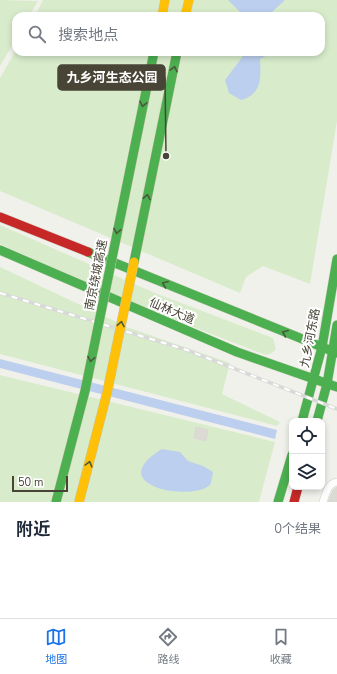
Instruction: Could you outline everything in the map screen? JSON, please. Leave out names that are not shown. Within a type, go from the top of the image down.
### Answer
[{"type":"main road","points":[[163,12],[165,0]]},
{"type":"main road","points":[[186,12],[189,0]]},
{"type":"main road","name":"南京绕城高速","points":[[56,502],[85,391],[153,56]]},
{"type":"main road","points":[[79,502],[107,393],[177,56]]},
{"type":"main road","name":"仙林大道","points":[[0,217],[335,352]]},
{"type":"main road","name":"仙林大道","points":[[0,250],[237,352],[337,387]]},
{"type":"main road","name":"九乡河东路","points":[[303,418],[322,347],[337,259]]},
{"type":"main road","name":"九乡河东路","points":[[318,418],[335,352],[337,326]]},
{"type":"main road","points":[[278,502],[289,464]]},
{"type":"main road","points":[[294,502],[297,490]]},
{"type":"street","points":[[323,502],[328,487],[332,483],[337,482]]},
{"type":"green space","points":[[0,0],[38,1],[31,12],[12,12],[12,46],[0,66]]},
{"type":"green space","points":[[43,0],[337,0],[337,121],[310,284],[263,266],[246,277],[240,293],[0,191],[0,78],[13,56],[325,56],[325,12],[37,12]]},
{"type":"green space","points":[[0,225],[155,293],[273,338],[276,349],[272,353],[266,355],[149,310],[0,244]]},
{"type":"green space","points":[[0,267],[127,327],[230,363],[222,394],[280,422],[277,426],[0,354]]},
{"type":"green space","points":[[0,375],[275,442],[259,502],[0,502]]},
{"type":"water","points":[[228,0],[285,0],[272,12],[240,12]]},
{"type":"water","points":[[243,56],[266,56],[260,59],[260,79],[257,89],[248,97],[241,100],[229,93],[225,80]]},
{"type":"water","points":[[0,359],[277,430],[275,439],[0,368]]},
{"type":"water","points":[[162,449],[180,452],[188,461],[203,466],[213,472],[210,485],[200,490],[186,492],[171,491],[156,487],[146,481],[141,473],[146,462]]},
{"type":"building","points":[[196,427],[208,430],[206,441],[194,438]]},
{"type":"building","points":[[337,487],[337,502],[328,502],[333,490]]},
{"type":"railway","points":[[0,293],[187,350],[337,409]]},
{"type":"traffic: fast","points":[[56,502],[85,391],[153,56]]},
{"type":"traffic: fast","points":[[134,262],[176,56]]},
{"type":"traffic: fast","points":[[0,250],[237,352],[337,387]]},
{"type":"traffic: fast","points":[[88,252],[337,353]]},
{"type":"traffic: fast","points":[[303,418],[322,347],[337,259]]},
{"type":"traffic: fast","points":[[318,418],[327,384],[337,325]]},
{"type":"traffic: fast","points":[[278,502],[289,465]]},
{"type":"traffic: slow","points":[[163,12],[165,0]]},
{"type":"traffic: slow","points":[[186,12],[189,0]]},
{"type":"traffic: slow","points":[[79,502],[107,393],[134,262]]},
{"type":"traffic: jam","points":[[0,217],[88,252]]},
{"type":"traffic: jam","points":[[294,502],[297,490]]},
{"type":"place","name":"九乡河生态公园","points":[[166,156]]}]
